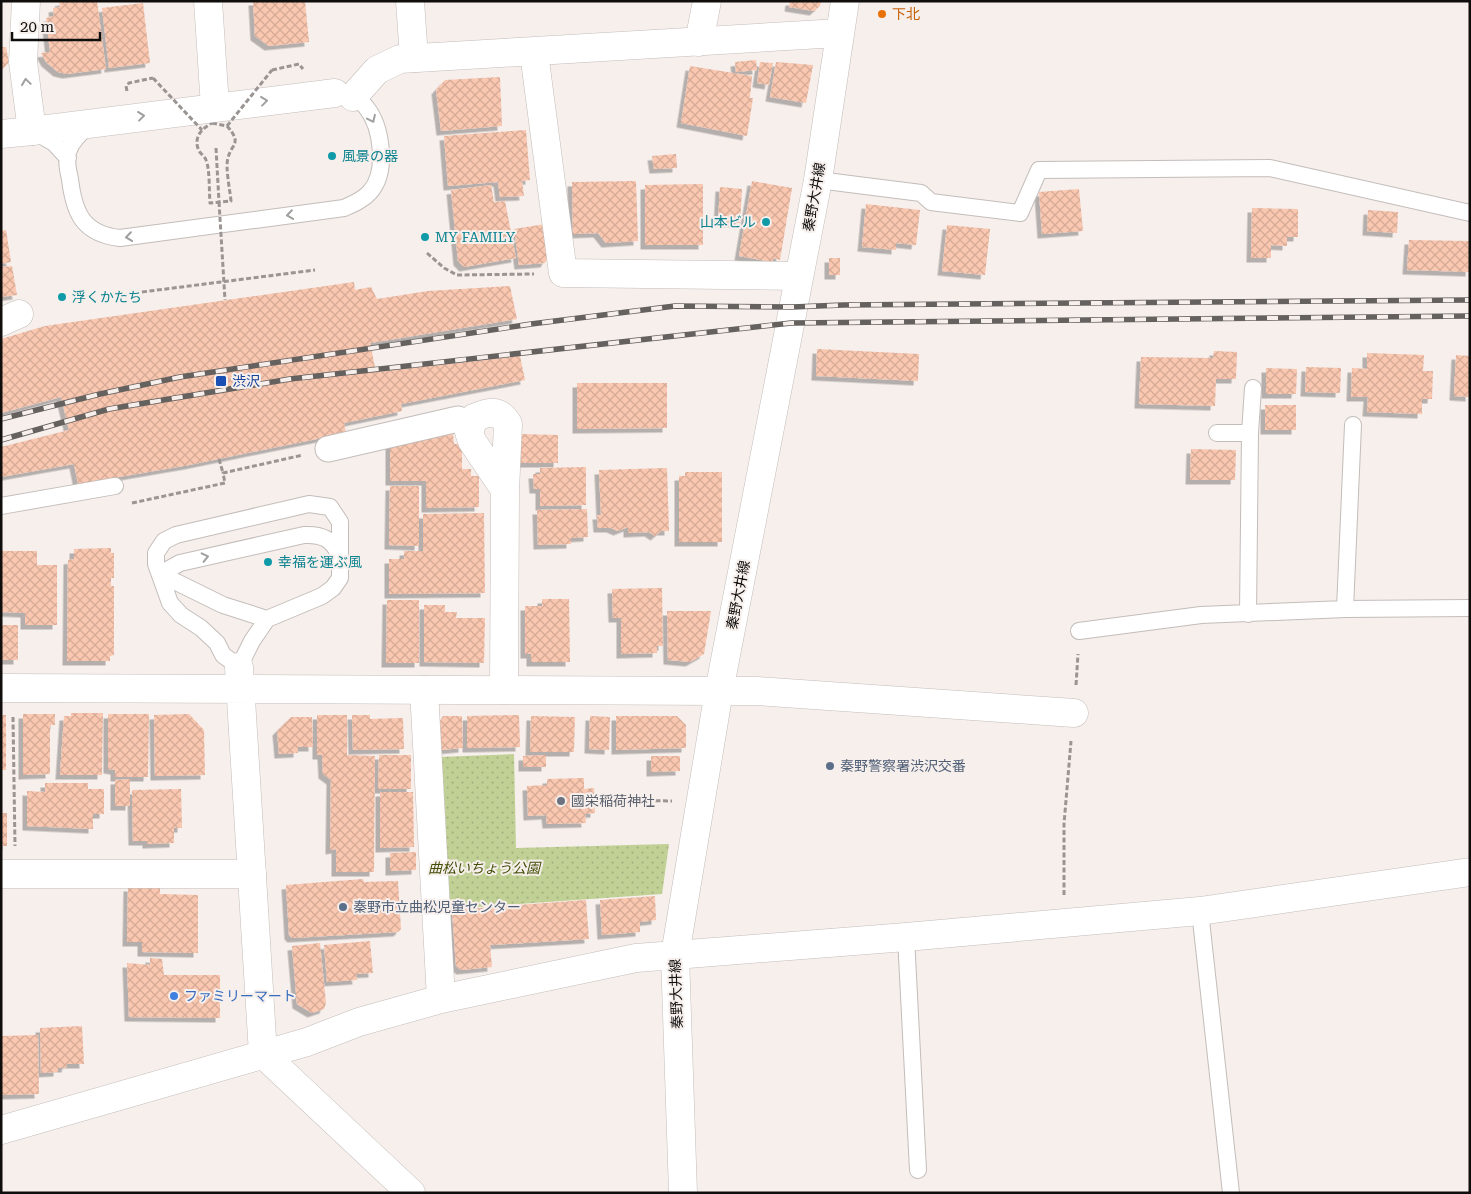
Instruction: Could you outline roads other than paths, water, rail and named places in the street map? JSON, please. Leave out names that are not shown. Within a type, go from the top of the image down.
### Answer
[{"type":"street","points":[[26,1],[23,62],[32,131]]},
{"type":"street","points":[[208,1],[221,116]]},
{"type":"street","points":[[410,1],[414,58]]},
{"type":"street","points":[[700,42],[707,1]]},
{"type":"street","name":"秦野大井線","points":[[683,1193],[675,955],[719,691],[818,180],[845,1]]},
{"type":"street","points":[[1,134],[93,123],[221,116],[344,95],[377,70],[400,60],[414,58],[534,53],[839,33]]},
{"type":"street","points":[[534,53],[563,273],[798,276]]},
{"type":"street","points":[[504,690],[505,490],[508,424],[500,413],[492,411],[474,418],[469,432],[472,441],[505,490]]},
{"type":"street","points":[[328,450],[458,419],[471,424]]},
{"type":"street","points":[[7,688],[240,679],[424,690],[767,692],[1074,713]]},
{"type":"street","points":[[240,679],[263,1054],[411,1193]]},
{"type":"street","points":[[424,690],[441,999]]},
{"type":"street","points":[[1,1130],[307,1042],[359,1022],[441,999],[636,958],[1200,911],[1470,872]]},
{"type":"street","points":[[9,874],[252,874]]},
{"type":"lane","points":[[93,123],[74,140],[68,158],[72,198],[77,211],[91,230],[103,236],[120,238],[344,208],[359,202],[370,192],[377,181],[380,170],[376,128],[367,108],[344,95]]},
{"type":"lane","points":[[32,131],[49,139],[68,158]]},
{"type":"lane","points":[[818,180],[921,193],[931,202],[1020,213],[1039,170],[1270,168],[1470,213]]},
{"type":"lane","points":[[1248,614],[1250,433],[1253,388]]},
{"type":"lane","points":[[1345,609],[1353,425]]},
{"type":"lane","points":[[1217,433],[1250,433]]},
{"type":"lane","points":[[1,506],[114,486]]},
{"type":"lane","points":[[309,504],[330,507],[340,522],[340,578],[334,588],[322,596],[267,619],[252,641],[240,679],[212,638],[181,616],[170,603],[156,564],[156,553],[164,541],[176,535],[309,504]]},
{"type":"lane","points":[[160,574],[180,563],[304,535],[316,534],[325,537],[337,549],[341,560]]},
{"type":"lane","points":[[160,574],[223,606],[267,619]]},
{"type":"lane","points":[[1079,631],[1200,615],[1345,609],[1470,608]]},
{"type":"lane","points":[[1200,911],[1231,1193]]},
{"type":"lane","points":[[906,937],[918,1170]]},
{"type":"railway","points":[[1,419],[100,394],[180,377],[531,324],[675,306],[792,307],[1470,300]]},
{"type":"railway","points":[[1,440],[109,409],[290,379],[791,323],[1470,316]]},
{"type":"place","name":"下北","points":[[882,14]]},
{"type":"place","name":"風景の器","points":[[332,156]]},
{"type":"place","name":"山本ビル","points":[[766,222]]},
{"type":"place","name":"MY FAMILY","points":[[425,237]]},
{"type":"place","name":"浮くかたち","points":[[62,297]]},
{"type":"place","name":"渋沢","points":[[221,381]]},
{"type":"place","name":"幸福を運ぶ風","points":[[268,562]]},
{"type":"place","name":"秦野警察署渋沢交番","points":[[830,766]]},
{"type":"place","name":"國栄稲荷神社","points":[[561,801]]},
{"type":"place","name":"秦野市立曲松児童センター","points":[[343,907]]},
{"type":"place","name":"ファミリーマート","points":[[174,996]]},
{"type":"park label","name":"曲松いちょう公園","points":[[484,868]]}]
